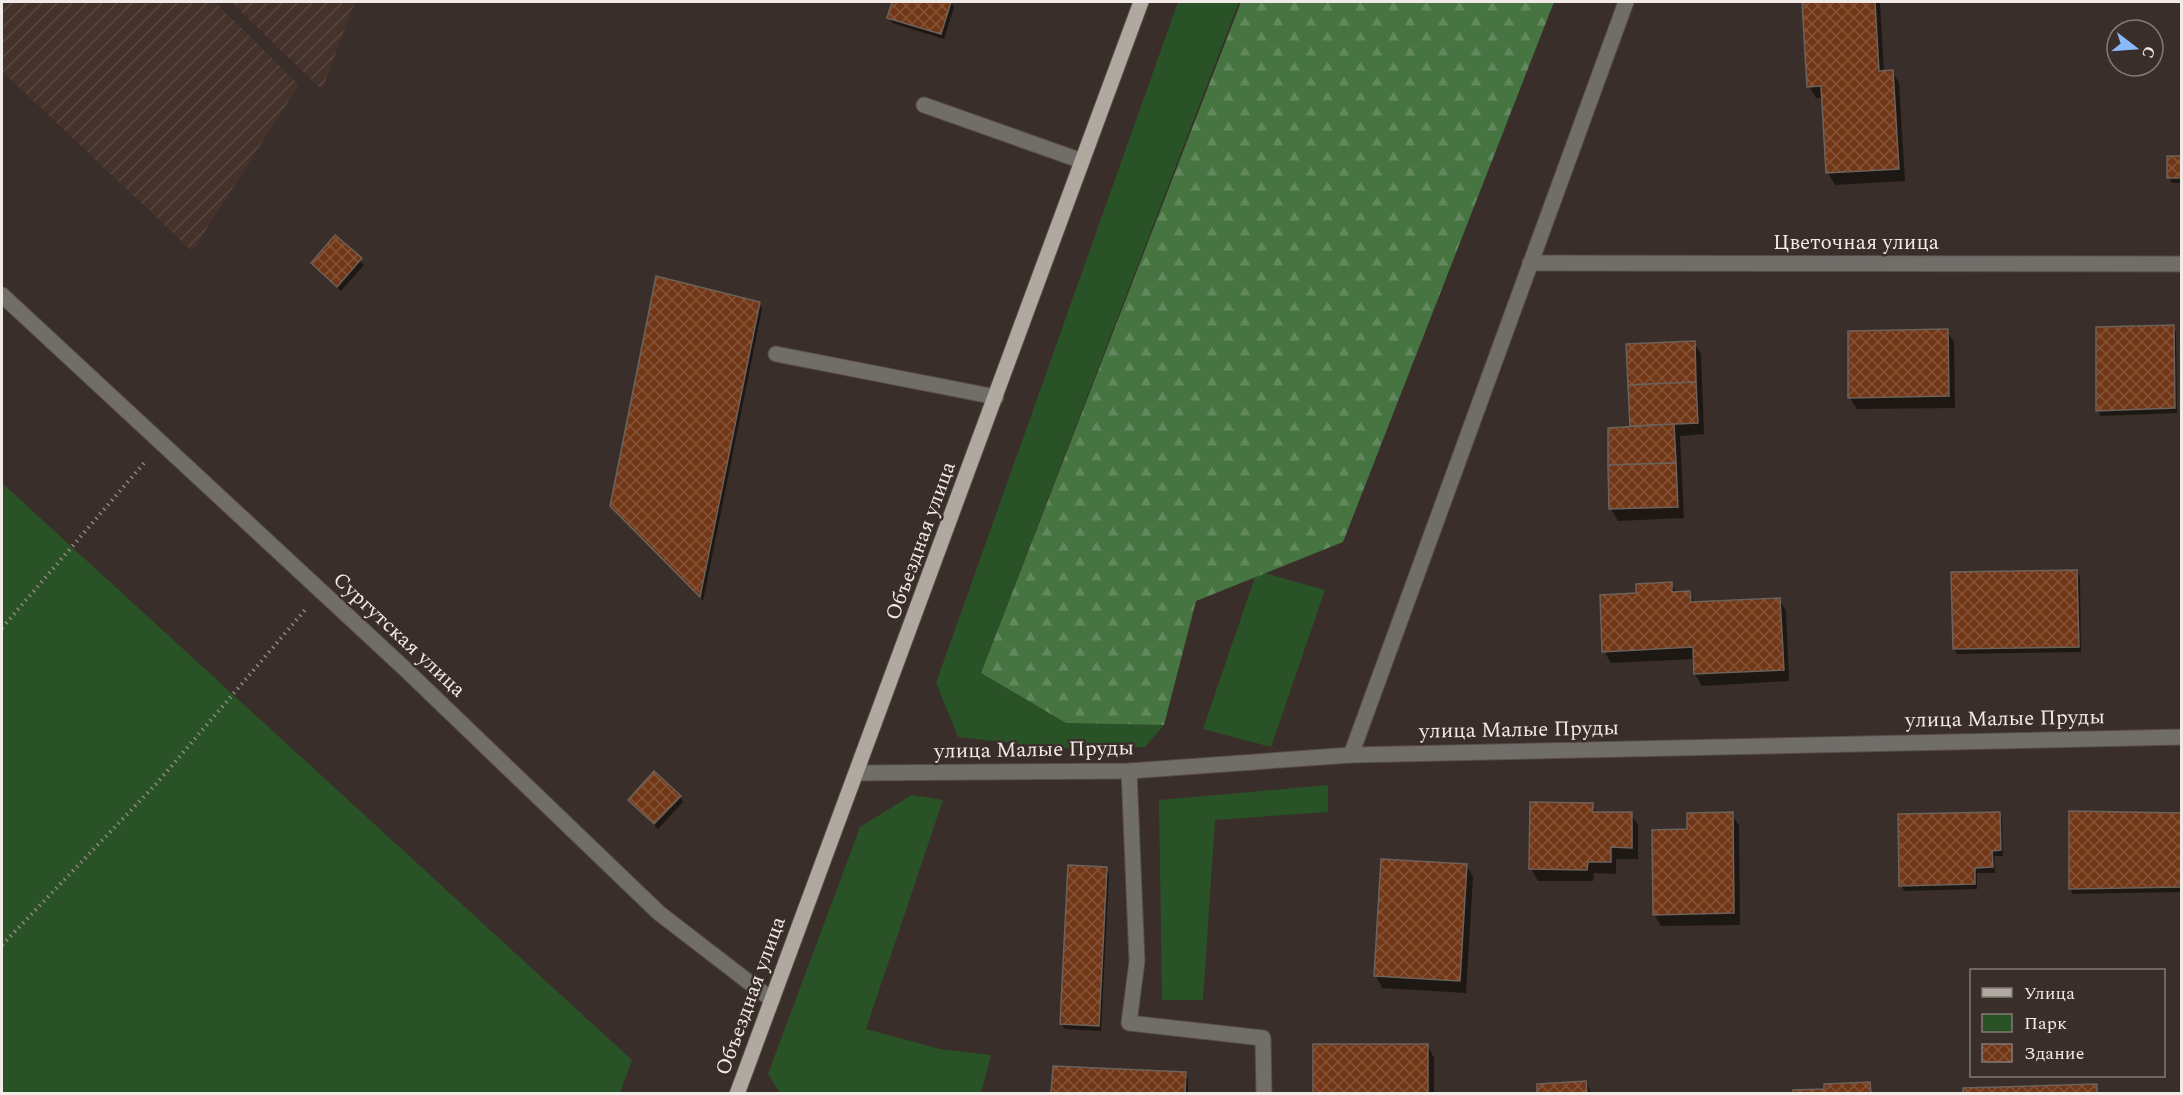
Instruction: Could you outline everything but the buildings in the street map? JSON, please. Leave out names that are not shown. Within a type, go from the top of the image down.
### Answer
[{"type":"main road","name":"Объездная улица","points":[[737,1094],[1141,2]]},
{"type":"street","points":[[1351,754],[1626,2]]},
{"type":"street","points":[[924,105],[1082,160]]},
{"type":"street","name":"Цветочная улица","points":[[1530,263],[2181,264]]},
{"type":"street","name":"Сургутская улица","points":[[2,295],[321,592],[659,913],[772,1000]]},
{"type":"street","points":[[776,354],[996,397]]},
{"type":"street","name":"улица Малые Пруды","points":[[857,773],[1129,771],[1351,754],[2181,737]]},
{"type":"street","points":[[1129,771],[1137,961],[1129,1023],[1263,1038],[1264,1094]]},
{"type":"path","points":[[2,628],[161,443]]},
{"type":"path","points":[[2,945],[157,783],[321,592]]},
{"type":"shaded area","points":[[2,2],[215,2],[299,85],[192,251],[2,71]]},
{"type":"shaded area","points":[[231,2],[355,2],[322,90]]},
{"type":"green space","points":[[1178,2],[1239,2],[981,673],[1066,723],[1164,725],[1145,747],[1057,748],[958,737],[936,683]]},
{"type":"green space","points":[[1241,2],[1554,2],[1343,542],[1196,601],[1164,725],[1066,723],[981,673]]},
{"type":"green space","points":[[2,483],[632,1060],[620,1093],[2,1093]]},
{"type":"green space","points":[[1257,571],[1325,590],[1271,747],[1203,729]]},
{"type":"green space","points":[[1328,785],[1328,812],[1215,820],[1203,1000],[1162,1000],[1159,800]]},
{"type":"green space","points":[[912,795],[943,800],[866,1029],[940,1049],[991,1055],[981,1093],[780,1093],[768,1074],[860,827]]}]
